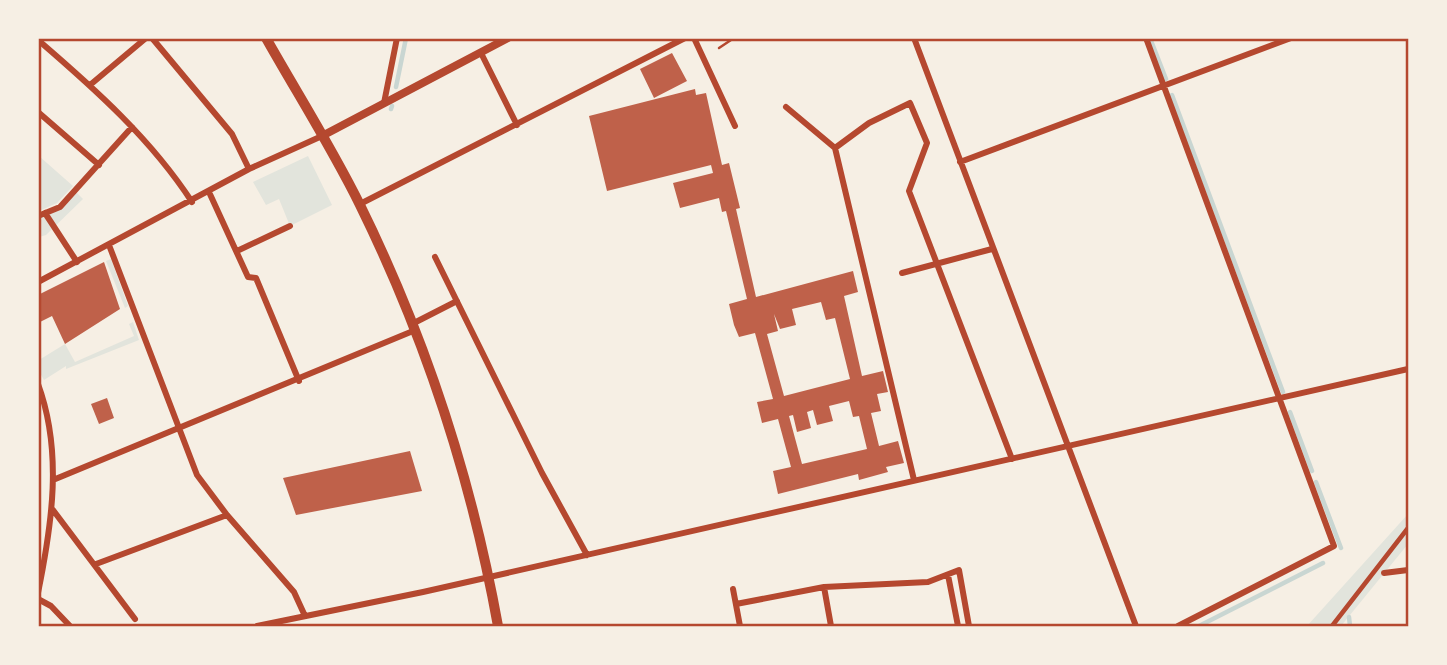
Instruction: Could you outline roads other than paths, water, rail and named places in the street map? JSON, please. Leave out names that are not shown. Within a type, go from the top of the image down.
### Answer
[{"type":"main road","points":[[266,38],[359,204],[412,328],[457,450],[489,577],[498,626]]},
{"type":"street","points":[[90,85],[146,38]]},
{"type":"street","points":[[152,38],[232,134],[249,169]]},
{"type":"street","points":[[384,103],[397,38]]},
{"type":"street","points":[[38,282],[192,202],[249,169],[322,136],[481,53],[495,41],[508,38]]},
{"type":"street","points":[[359,204],[685,38]]},
{"type":"street","points":[[694,38],[735,126]]},
{"type":"street","points":[[914,38],[1136,626]]},
{"type":"street","points":[[1146,38],[1334,546],[1178,626]]},
{"type":"street","points":[[960,162],[1291,38]]},
{"type":"street","points":[[38,40],[90,85],[132,127],[170,169],[192,202]]},
{"type":"street","points":[[481,53],[517,125]]},
{"type":"street","points":[[835,148],[880,116],[910,103],[927,143],[909,191],[1012,459]]},
{"type":"street","points":[[786,107],[835,148],[914,480]]},
{"type":"street","points":[[38,112],[99,165]]},
{"type":"street","points":[[77,262],[42,214],[60,207],[132,127]]},
{"type":"street","points":[[209,192],[248,277],[256,278],[299,381]]},
{"type":"street","points":[[237,251],[289,226]]},
{"type":"street","points":[[109,245],[197,475],[227,515],[294,592],[305,616]]},
{"type":"street","points":[[902,273],[992,249]]},
{"type":"street","points":[[435,257],[587,555]]},
{"type":"street","points":[[53,480],[299,381],[412,328],[457,301]]},
{"type":"street","points":[[257,626],[489,577],[1409,369]]},
{"type":"street","points":[[38,384],[52,436],[53,480],[53,510],[38,593]]},
{"type":"street","points":[[53,510],[135,619]]},
{"type":"street","points":[[96,564],[227,515]]},
{"type":"street","points":[[1332,626],[1409,528]]},
{"type":"street","points":[[736,604],[824,587],[928,582],[959,570],[970,626]]},
{"type":"street","points":[[1384,573],[1409,570]]},
{"type":"street","points":[[948,575],[958,626]]},
{"type":"street","points":[[824,587],[831,626]]},
{"type":"street","points":[[733,589],[740,626]]},
{"type":"street","points":[[38,599],[51,606],[69,626]]},
{"type":"waterway","points":[[396,87],[406,38]]},
{"type":"waterway","points":[[1150,38],[1166,79]]},
{"type":"waterway","points":[[1172,95],[1283,392]]},
{"type":"waterway","points":[[1290,412],[1312,471]]},
{"type":"waterway","points":[[1316,482],[1341,548]]},
{"type":"waterway","points":[[1199,626],[1323,563]]},
{"type":"waterway","points":[[1349,617],[1350,626]]}]
